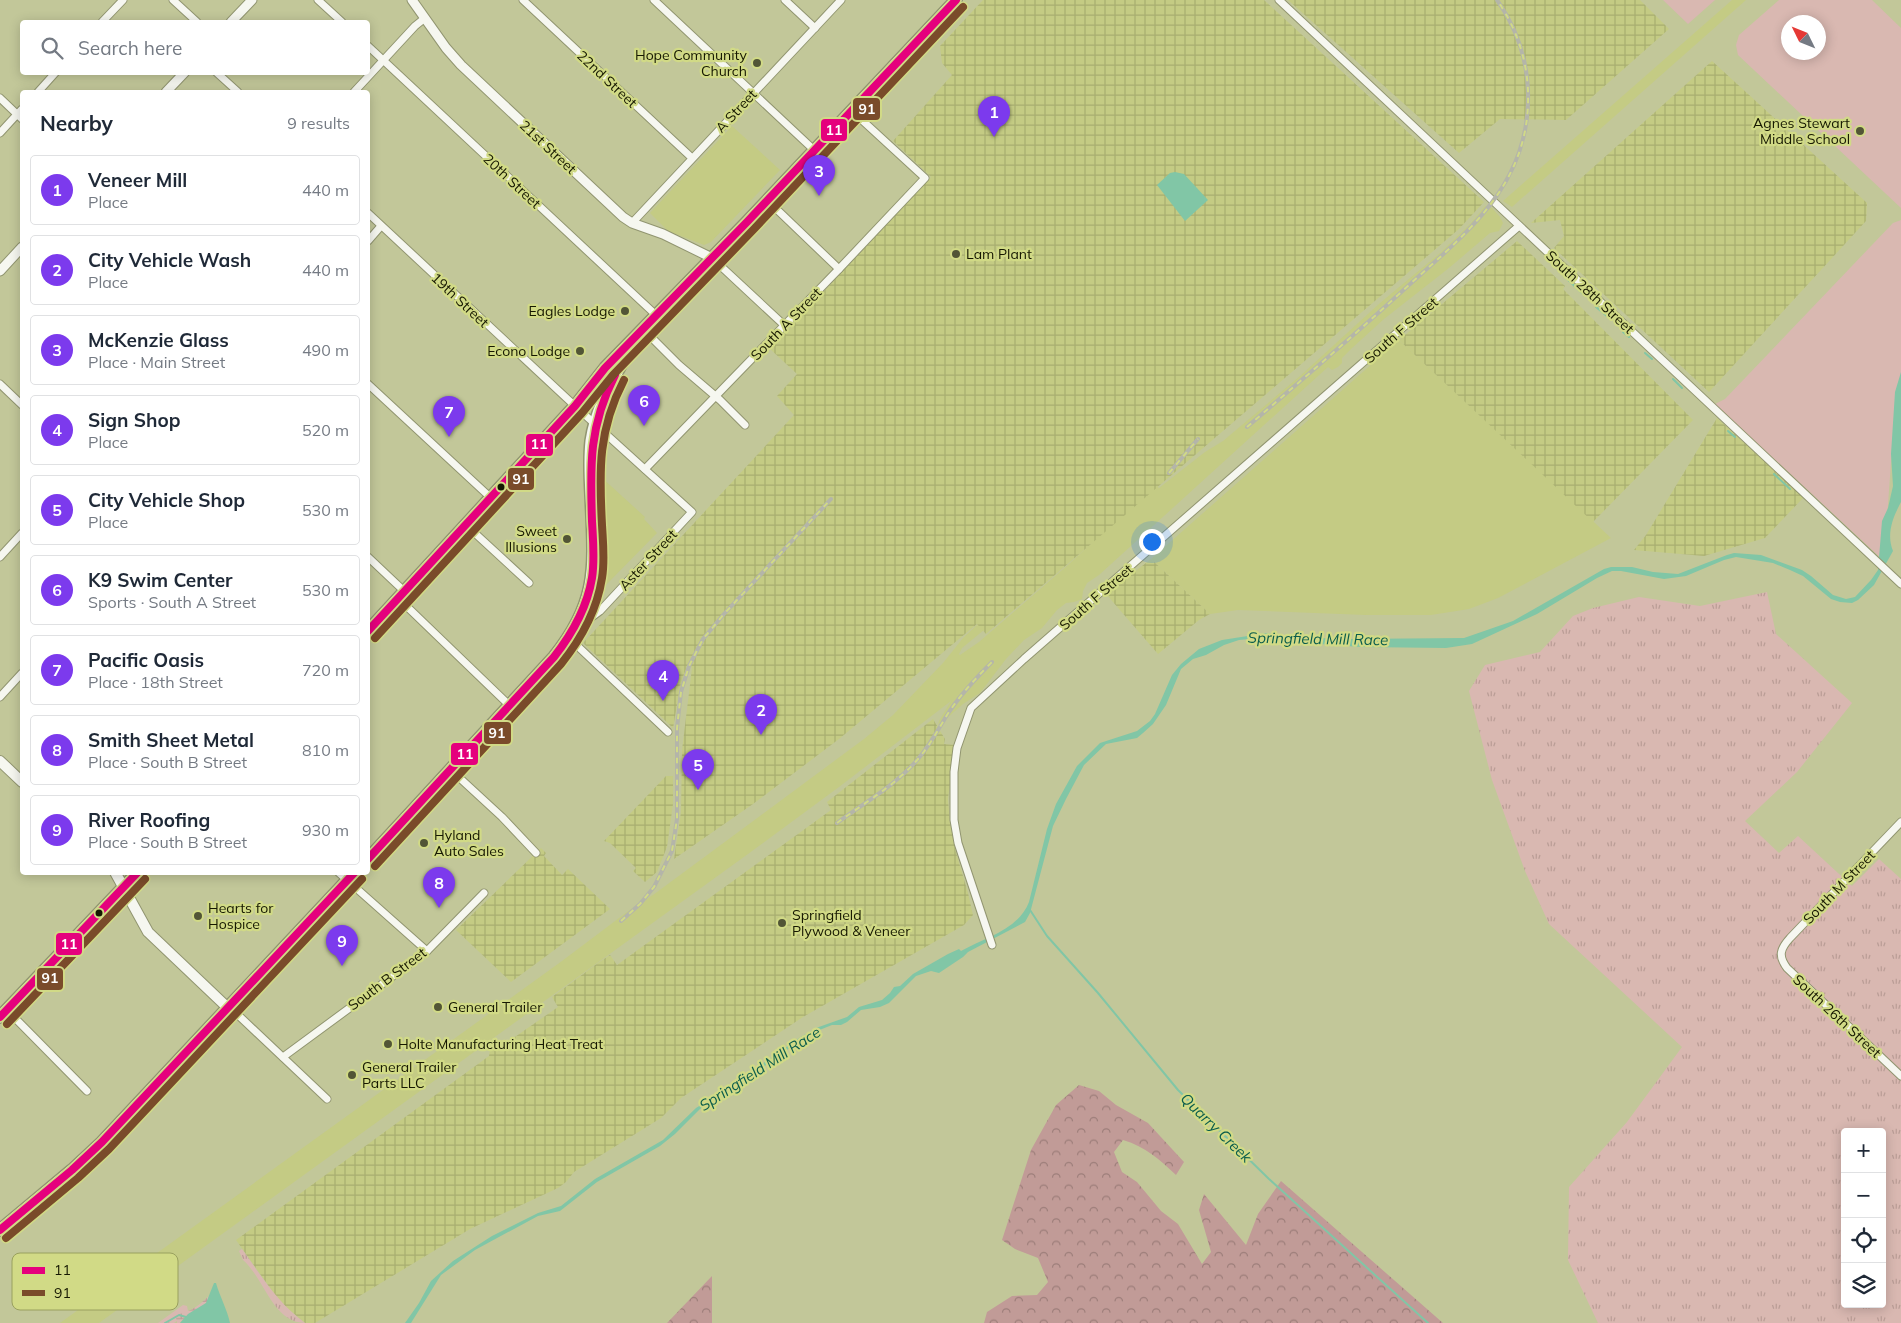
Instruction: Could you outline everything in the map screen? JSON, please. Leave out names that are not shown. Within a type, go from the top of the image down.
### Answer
[{"type":"main road","points":[[370,629],[575,406],[606,368],[956,0]]},
{"type":"main road","points":[[370,857],[569,638],[578,621],[592,582],[594,560],[590,465],[594,423],[608,386],[635,339]]},
{"type":"main road","points":[[0,761],[20,780]]},
{"type":"main road","points":[[117,875],[148,932],[229,1009]]},
{"type":"main road","points":[[3,1013],[135,875]]},
{"type":"main road","points":[[0,1230],[72,1170],[102,1142],[229,1009],[352,875]]},
{"type":"street","points":[[104,20],[123,0]]},
{"type":"street","points":[[174,0],[195,20]]},
{"type":"street","points":[[233,20],[252,0]]},
{"type":"street","points":[[318,0],[340,20]]},
{"type":"street","name":"21st Street","points":[[412,0],[461,66],[623,217],[632,223],[663,234],[712,258]]},
{"type":"street","name":"22nd Street","points":[[523,0],[692,158]]},
{"type":"street","points":[[654,0],[814,150]]},
{"type":"street","points":[[785,0],[815,28]]},
{"type":"street","name":"A Street","points":[[632,223],[840,0]]},
{"type":"street","name":"South 28th Street","points":[[1279,0],[1901,584]]},
{"type":"street","points":[[356,90],[415,26],[425,18]]},
{"type":"street","name":"20th Street","points":[[370,48],[657,316]]},
{"type":"street","points":[[40,90],[53,75]]},
{"type":"street","points":[[168,90],[182,75]]},
{"type":"street","points":[[219,75],[236,90]]},
{"type":"street","points":[[0,98],[20,113]]},
{"type":"street","name":"South A Street","points":[[645,469],[925,178],[852,110]]},
{"type":"street","points":[[0,133],[20,115]]},
{"type":"street","points":[[767,200],[839,269]]},
{"type":"street","name":"19th Street","points":[[370,215],[692,512]]},
{"type":"street","points":[[370,240],[382,226]]},
{"type":"street","name":"South F Street","points":[[992,945],[958,843],[954,820],[954,772],[957,748],[970,708],[1519,226]]},
{"type":"street","points":[[0,271],[20,249]]},
{"type":"street","points":[[712,258],[784,325]]},
{"type":"street","points":[[644,330],[679,366],[745,425]]},
{"type":"street","points":[[0,384],[20,403]]},
{"type":"street","points":[[370,386],[491,498]]},
{"type":"street","name":"Aster Street","points":[[578,621],[589,619],[600,611],[692,512]]},
{"type":"street","points":[[466,525],[529,583]]},
{"type":"street","points":[[0,557],[20,535]]},
{"type":"street","points":[[370,559],[401,594],[509,705]]},
{"type":"street","points":[[569,638],[668,732]]},
{"type":"street","points":[[0,697],[20,675]]},
{"type":"street","points":[[451,770],[502,817],[536,853]]},
{"type":"street","name":"South M Street","points":[[1780,953],[1790,938],[1901,822]]},
{"type":"street","points":[[341,875],[426,951]]},
{"type":"street","name":"South B Street","points":[[283,1056],[426,951],[484,893]]},
{"type":"street","name":"South 26th Street","points":[[1780,953],[1786,968],[1901,1076]]},
{"type":"street","points":[[229,1009],[283,1056],[327,1099]]},
{"type":"street","points":[[3,1013],[87,1091]]},
{"type":"shaded area","points":[[983,0],[1264,0],[1484,202],[1459,229],[986,634],[977,624],[839,739],[753,804],[674,859],[681,812],[682,750],[692,668],[688,664],[681,682],[673,728],[583,643],[794,415],[777,396],[797,374],[770,349],[931,177],[893,141],[952,75],[942,63],[940,46]]},
{"type":"shaded area","points":[[1288,0],[1640,0],[1669,29],[1566,120],[1500,119],[1459,153]]},
{"type":"shaded area","points":[[1732,0],[1746,0],[1512,207],[1503,201]]},
{"type":"shaded area","points":[[1712,61],[1867,203],[1866,221],[1709,392],[1554,248],[1564,236],[1560,220],[1531,223]]},
{"type":"shaded area","points":[[732,126],[780,170],[711,242],[704,245],[668,231],[650,213]]},
{"type":"shaded area","points":[[1485,206],[1492,208],[1503,223],[1499,231],[1490,233],[1384,319],[1342,358],[1342,363],[1338,367],[1332,370],[1328,367],[1099,575],[1087,583],[1082,599],[1066,603],[1057,610],[1042,628],[1024,640],[1006,659],[980,693],[963,704],[938,726],[951,701],[748,854],[178,1266],[178,1253],[157,1253],[562,961],[635,906],[653,895],[864,739],[893,715],[978,624],[984,630],[962,648],[960,655],[979,642],[1069,564],[1155,485],[1159,488],[1205,452],[1223,441],[1300,376],[1380,303],[1440,253],[1471,223]]},
{"type":"shaded area","points":[[1517,241],[1565,286],[1563,289],[1693,420],[1593,522],[1399,340]]},
{"type":"shaded area","points":[[1399,340],[1611,538],[1498,598],[1469,609],[1431,615],[1366,615],[1238,610],[1210,614],[1151,559]]},
{"type":"shaded area","points":[[1717,418],[1804,497],[1765,538],[1704,556],[1634,550],[1646,535]]},
{"type":"shaded area","points":[[600,476],[645,517],[644,519],[657,533],[605,586],[603,585]]},
{"type":"shaded area","points":[[1151,559],[1210,614],[1199,620],[1158,654],[1106,594]]},
{"type":"shaded area","points":[[933,719],[945,739],[944,744],[955,745],[948,799],[955,849],[973,915],[964,925],[803,1017],[681,1098],[661,1118],[574,1172],[558,1188],[470,1229],[315,1323],[305,1323],[280,1302],[236,1240],[489,1056],[490,1050],[499,1048],[558,1007],[552,997],[598,963],[610,955],[617,965],[831,810],[827,802]]},
{"type":"shaded area","points":[[666,776],[673,776],[673,804],[667,847],[657,872],[645,882],[633,871],[636,868],[610,843],[604,841]]},
{"type":"shaded area","points":[[541,848],[546,853],[544,856],[562,875],[568,869],[610,909],[511,982],[456,930]]},
{"type":"shaded area","points":[[78,1310],[117,1310],[99,1323],[60,1323]]},
{"type":"green space","points":[[1663,0],[1715,0],[1688,24]]},
{"type":"green space","name":"Agnes Stewart Middle School","points":[[1779,0],[1872,0],[1901,28],[1901,208],[1738,55],[1736,45],[1739,35]]},
{"type":"green space","points":[[1901,220],[1901,377],[1896,392],[1884,561],[1715,404],[1725,399],[1893,223]]},
{"type":"green space","points":[[1767,592],[1776,634],[1852,703],[1797,772],[1745,821],[1779,853],[1798,836],[1852,886],[1879,859],[1901,879],[1901,1323],[1598,1323],[1568,1260],[1569,1187],[1627,1122],[1682,1047],[1549,924],[1525,871],[1492,780],[1469,691],[1485,665],[1540,652],[1573,616],[1593,608],[1639,597],[1700,606]]},
{"type":"green space","points":[[1079,1085],[1099,1091],[1116,1105],[1148,1123],[1184,1162],[1176,1175],[1152,1154],[1139,1146],[1123,1140],[1114,1152],[1122,1172],[1137,1182],[1161,1211],[1178,1224],[1202,1264],[1211,1252],[1199,1210],[1204,1194],[1246,1245],[1258,1214],[1281,1181],[1443,1323],[984,1323],[987,1312],[1012,1296],[1037,1295],[1048,1282],[1038,1258],[1015,1249],[1002,1240],[1031,1150],[1056,1105]]},
{"type":"green space","points":[[242,1249],[278,1298],[305,1323],[294,1321],[277,1308],[257,1277],[243,1260],[239,1251]]},
{"type":"green space","points":[[712,1276],[712,1323],[667,1323]]},
{"type":"green space","points":[[209,1296],[202,1307],[188,1315],[180,1323],[177,1323],[177,1321],[174,1323],[158,1323],[183,1305],[187,1306],[188,1311]]},
{"type":"water","points":[[1170,173],[1184,174],[1208,200],[1185,221],[1157,185]]},
{"type":"water","name":"Springfield Mill Race","points":[[1901,372],[1901,502],[1895,514],[1890,532],[1893,551],[1874,585],[1858,600],[1852,603],[1831,599],[1803,576],[1790,570],[1773,563],[1736,557],[1686,576],[1664,579],[1612,571],[1537,614],[1472,644],[1446,648],[1361,647],[1292,642],[1270,637],[1239,640],[1193,659],[1181,669],[1166,705],[1153,724],[1137,738],[1106,744],[1084,765],[1053,826],[1030,913],[1025,922],[968,952],[939,973],[931,971],[916,976],[889,1003],[880,1007],[861,1010],[847,1022],[817,1031],[795,1044],[736,1087],[700,1109],[660,1146],[597,1182],[560,1211],[538,1216],[475,1250],[441,1275],[411,1323],[405,1323],[431,1281],[453,1261],[492,1236],[538,1213],[561,1206],[595,1179],[663,1140],[696,1108],[799,1038],[816,1028],[847,1017],[859,1007],[882,1000],[894,987],[900,986],[913,974],[948,954],[959,949],[961,951],[1000,932],[1017,920],[1029,902],[1047,829],[1056,804],[1077,766],[1100,743],[1137,731],[1150,721],[1172,675],[1181,664],[1199,649],[1222,640],[1267,633],[1293,637],[1347,639],[1464,638],[1513,621],[1604,569],[1632,567],[1653,572],[1678,574],[1734,553],[1761,555],[1802,570],[1833,595],[1846,599],[1855,597],[1878,570],[1882,521],[1888,508],[1893,486],[1891,454],[1895,392]]},
{"type":"water","points":[[214,1283],[216,1283],[230,1323],[180,1323],[188,1314],[206,1303]]},
{"type":"waterway","points":[[1564,276],[1583,294]]},
{"type":"waterway","points":[[1596,307],[1608,317]]},
{"type":"waterway","points":[[1623,332],[1629,337]]},
{"type":"waterway","points":[[1645,353],[1652,359]]},
{"type":"waterway","points":[[1673,379],[1682,388]]},
{"type":"waterway","points":[[1728,431],[1735,437]]},
{"type":"waterway","points":[[1774,474],[1790,489]]},
{"type":"waterway","name":"Quarry Creek","points":[[1030,910],[1047,936],[1098,993],[1178,1090],[1269,1179],[1428,1323]]},
{"type":"waterway","points":[[165,1323],[179,1315],[186,1317]]},
{"type":"railway","points":[[1247,427],[1446,252],[1488,207],[1505,183],[1518,156],[1526,126],[1528,92],[1523,56],[1515,32],[1497,0]]},
{"type":"railway","points":[[1169,473],[1198,439]]},
{"type":"railway","points":[[621,921],[640,904],[654,887],[672,851],[677,819],[677,728],[681,692],[689,666],[703,639],[724,614],[831,499]]},
{"type":"railway","points":[[837,823],[890,785],[918,759],[957,701],[992,662]]},
{"type":"transit line","name":"11","points":[[370,629],[575,406],[605,368],[747,222],[956,0]]},
{"type":"transit line","name":"91","points":[[375,638],[582,413],[613,375],[754,229],[963,7]]},
{"type":"transit line","name":"11","points":[[370,857],[554,657],[578,620],[590,589],[593,571],[591,482],[593,446],[600,411],[615,375]]},
{"type":"transit line","name":"91","points":[[375,866],[561,664],[587,624],[600,590],[603,572],[602,451],[609,416],[624,380]]},
{"type":"transit line","name":"11","points":[[0,1017],[135,875]]},
{"type":"transit line","name":"11","points":[[0,1230],[72,1170],[102,1142],[352,875]]},
{"type":"transit line","name":"91","points":[[7,1024],[145,879]]},
{"type":"transit line","name":"91","points":[[6,1238],[78,1178],[109,1149],[362,879]]},
{"type":"place","name":"Hope Community Church","points":[[757,63]]},
{"type":"place","name":"Agnes Stewart Middle School","points":[[1860,131]]},
{"type":"place","name":"Veneer Mill","points":[[994,137]]},
{"type":"place","name":"McKenzie Glass","points":[[819,196]]},
{"type":"place","name":"Lam Plant","points":[[956,254]]},
{"type":"place","name":"Eagles Lodge","points":[[625,311]]},
{"type":"place","name":"Econo Lodge","points":[[580,351]]},
{"type":"place","name":"K9 Swim Center","points":[[644,426]]},
{"type":"place","name":"Pacific Oasis","points":[[449,437]]},
{"type":"place","name":"Sweet Illusions","points":[[567,539]]},
{"type":"place","name":"Sign Shop","points":[[663,701]]},
{"type":"place","name":"City Vehicle Wash","points":[[761,735]]},
{"type":"place","name":"City Vehicle Shop","points":[[698,790]]},
{"type":"place","name":"Hyland Auto Sales","points":[[424,843]]},
{"type":"place","name":"Smith Sheet Metal","points":[[439,908]]},
{"type":"place","name":"Hearts for Hospice","points":[[198,916]]},
{"type":"place","name":"Springfield Plywood & Veneer","points":[[782,923]]},
{"type":"place","name":"River Roofing","points":[[342,966]]},
{"type":"place","name":"General Trailer","points":[[438,1007]]},
{"type":"place","name":"Holte Manufacturing Heat Treat","points":[[388,1044]]},
{"type":"place","name":"General Trailer Parts LLC","points":[[352,1075]]}]
